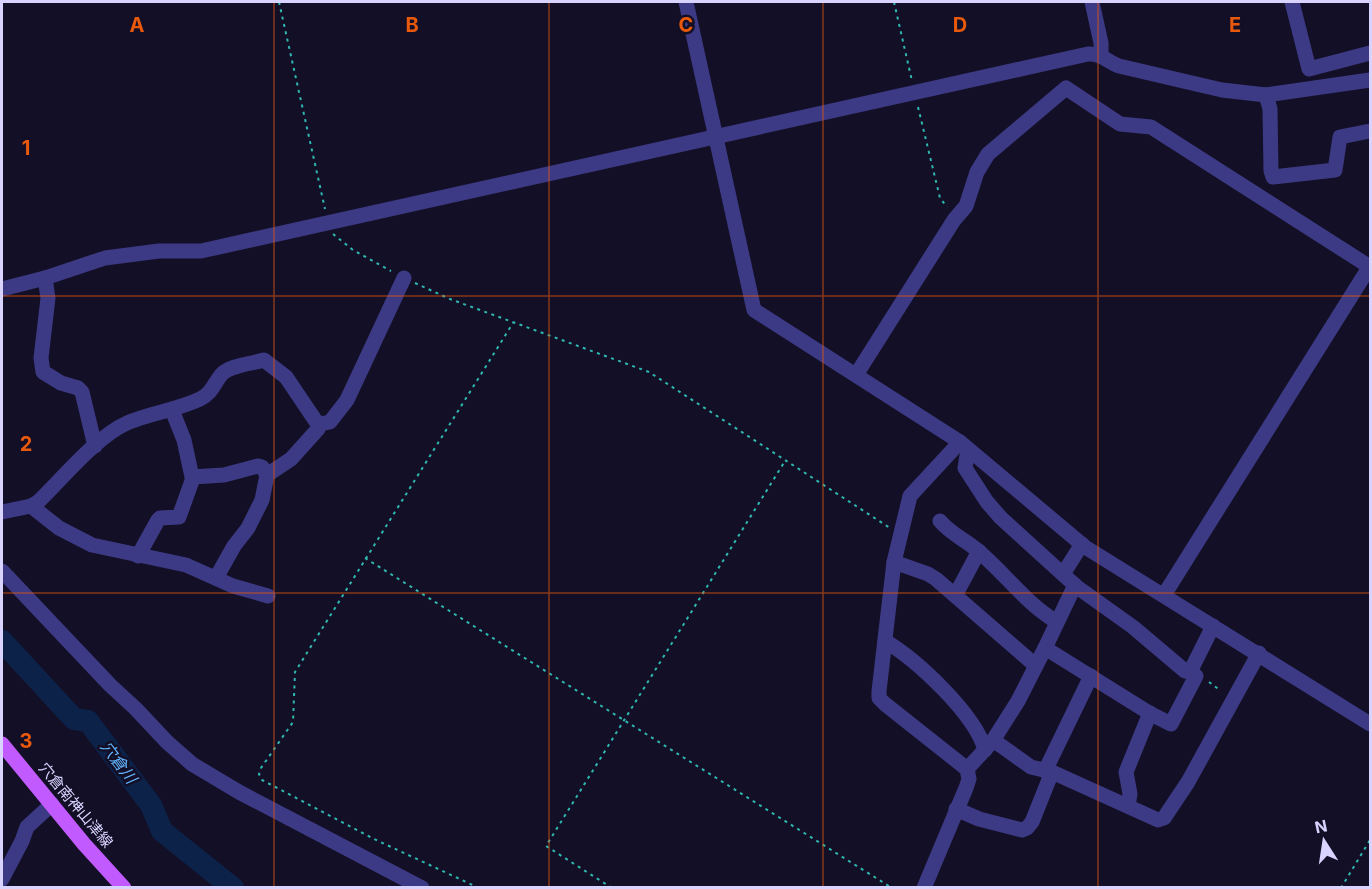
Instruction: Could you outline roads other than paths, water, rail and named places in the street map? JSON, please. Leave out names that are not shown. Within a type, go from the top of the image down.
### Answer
[{"type":"main road","name":"穴倉南神山津線","points":[[2,744],[124,888]]},
{"type":"street","points":[[686,2],[754,310],[964,445],[1082,544],[1371,724]]},
{"type":"street","points":[[1092,2],[1101,44],[1101,55]]},
{"type":"street","points":[[1292,2],[1309,69],[1371,53]]},
{"type":"street","points":[[2,289],[45,278],[105,258],[159,251],[201,251],[1075,56],[1095,53],[1119,66],[1222,90],[1266,94],[1371,80]]},
{"type":"street","points":[[856,375],[966,206],[977,172],[988,154],[1066,88],[1120,124],[1151,127],[1370,267],[1164,596]]},
{"type":"street","points":[[1265,200],[1273,177],[1266,94]]},
{"type":"street","points":[[1273,177],[1335,170],[1340,136],[1371,131]]},
{"type":"street","points":[[45,278],[48,298],[41,358],[43,372],[60,383],[78,388],[82,392],[95,446]]},
{"type":"street","points":[[2,512],[31,506],[38,502],[113,431],[129,422],[172,410],[202,398],[210,392],[227,370],[264,360],[286,377],[315,420],[320,424],[330,422],[347,400],[404,278]]},
{"type":"street","points":[[172,410],[184,440],[190,474],[193,478]]},
{"type":"street","points":[[267,475],[291,459],[320,424]]},
{"type":"street","points":[[924,888],[969,780],[967,769],[879,698],[894,562],[910,496],[964,445]]},
{"type":"street","points":[[964,445],[965,468],[987,502],[1001,518],[1075,585],[1133,627],[1185,671],[1193,674]]},
{"type":"street","points":[[193,478],[224,475],[258,466],[262,467],[267,475],[262,500],[248,528],[234,546],[216,578]]},
{"type":"street","points":[[138,556],[160,518],[179,517],[193,478]]},
{"type":"street","points":[[31,506],[42,517],[92,545],[186,565],[233,586],[268,596]]},
{"type":"street","points":[[940,521],[948,531],[979,551],[1023,597],[1057,622]]},
{"type":"street","points":[[1063,574],[1082,544]]},
{"type":"street","points":[[956,594],[979,551]]},
{"type":"street","points":[[894,562],[928,574],[956,594],[1035,665]]},
{"type":"street","points":[[2,571],[110,685],[192,764],[239,792],[422,888]]},
{"type":"street","points":[[967,769],[989,745],[1018,701],[1075,585]]},
{"type":"street","points":[[1045,648],[1171,724],[1213,626]]},
{"type":"street","points":[[885,641],[898,649],[959,706],[982,740],[989,745],[1031,767],[1048,771],[1158,820],[1164,818],[1188,782],[1259,653]]},
{"type":"street","points":[[956,809],[979,819],[1022,830],[1027,828],[1032,822],[1048,771],[1092,676]]},
{"type":"street","points":[[1128,806],[1130,794],[1126,772],[1150,713]]},
{"type":"street","points":[[2,879],[27,827],[51,804]]},
{"type":"waterway","name":"穴倉川","points":[[2,641],[74,719],[88,721],[151,805],[162,831],[233,888]]}]
